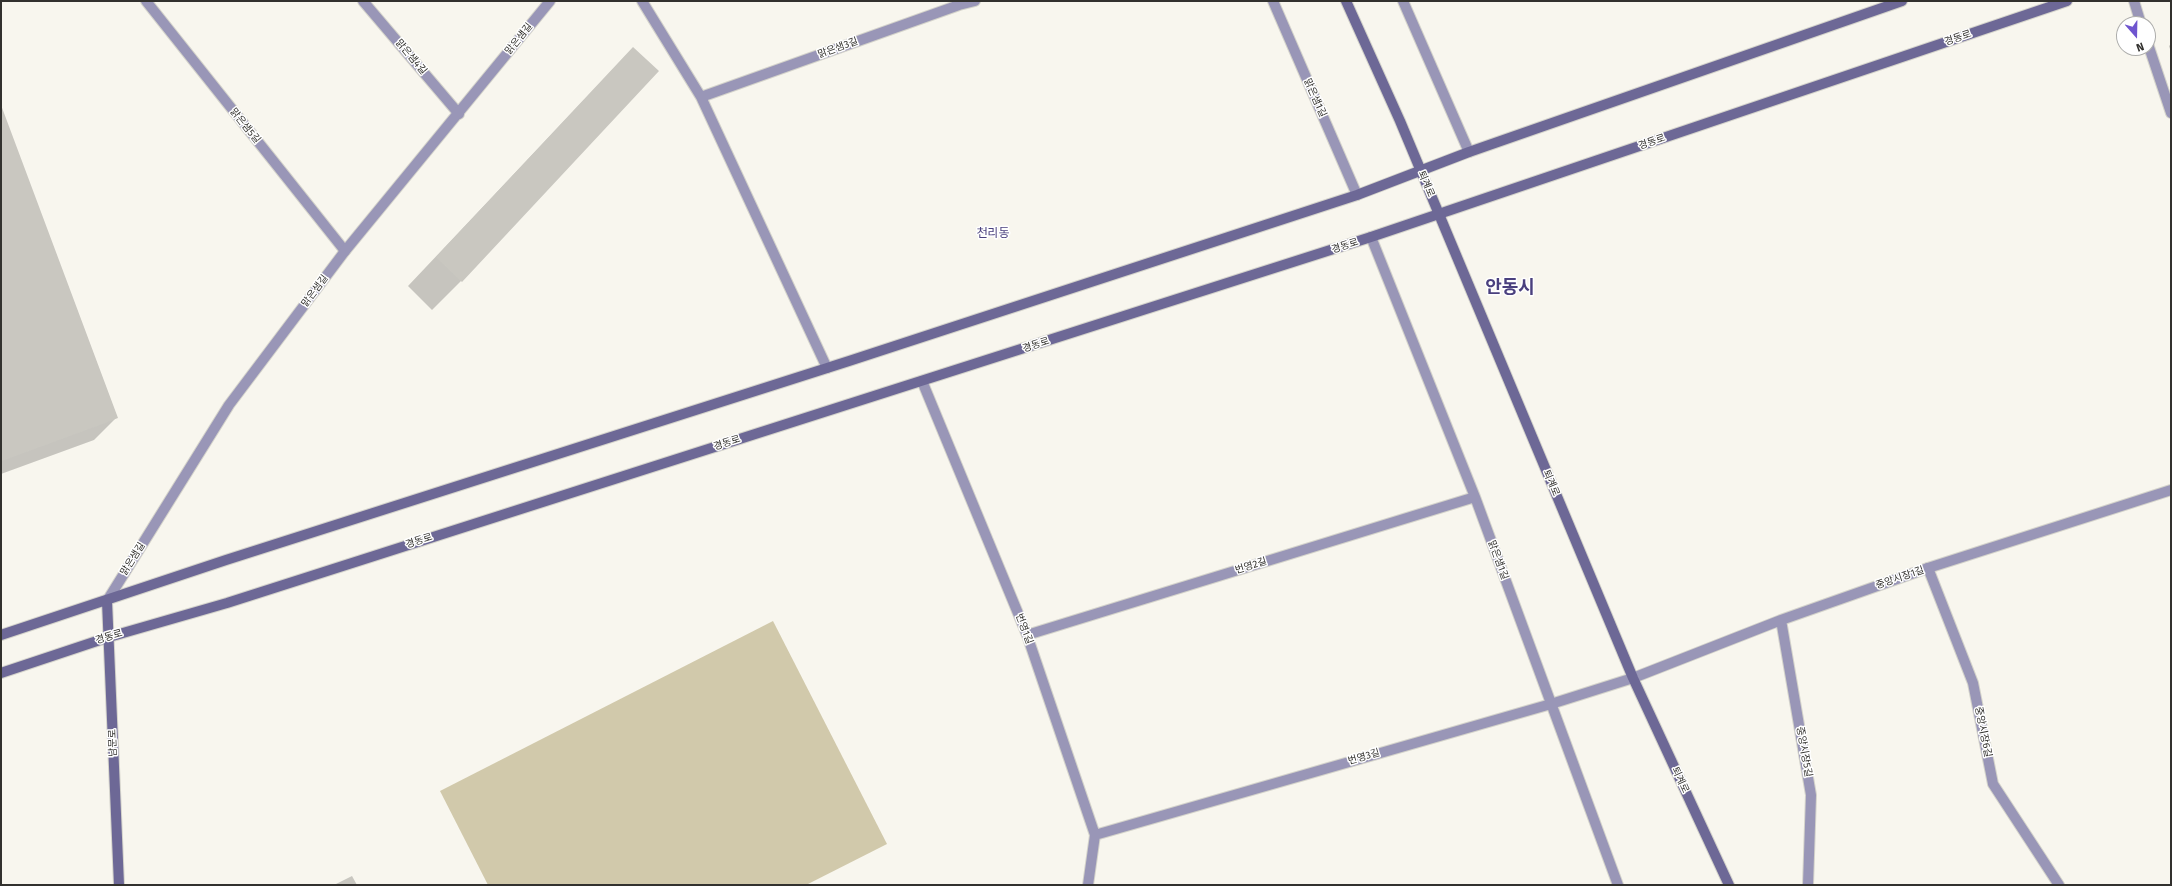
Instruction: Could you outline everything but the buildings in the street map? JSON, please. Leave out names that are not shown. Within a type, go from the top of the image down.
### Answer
[{"type":"street","name":"맑은샘5길","points":[[146,1],[345,251]]},
{"type":"street","name":"맑은샘4길","points":[[363,1],[459,114]]},
{"type":"street","name":"맑은샘길","points":[[107,601],[229,405],[345,251],[459,114],[550,1]]},
{"type":"street","points":[[642,1],[700,97],[827,368]]},
{"type":"street","name":"맑은샘3길","points":[[700,97],[959,5],[975,1]]},
{"type":"street","name":"맑은샘1길","points":[[1273,1],[1357,195]]},
{"type":"street","name":"퇴계로","points":[[1346,1],[1439,214],[1633,678],[1729,885]]},
{"type":"street","points":[[1403,1],[1468,152]]},
{"type":"street","points":[[1,635],[107,601],[226,560],[827,368],[1357,195],[1421,172],[1468,152],[1902,1]]},
{"type":"street","name":"경동로","points":[[1,673],[109,637],[227,602],[1371,237],[2067,1]]},
{"type":"street","points":[[2134,1],[2139,16]]},
{"type":"street","points":[[2152,56],[2171,113]]},
{"type":"street","name":"맑은샘1길","points":[[1371,237],[1475,497],[1618,885]]},
{"type":"street","name":"번영1길","points":[[922,381],[1026,635],[1095,835],[1088,885]]},
{"type":"street","name":"중앙시장1길","points":[[1633,678],[1781,620],[1928,568],[2171,490]]},
{"type":"street","name":"번영2길","points":[[1026,635],[1475,497]]},
{"type":"street","name":"중앙시장6길","points":[[1928,568],[1973,683],[1993,784],[2059,885]]},
{"type":"street","name":"남문로","points":[[107,601],[118,885]]},
{"type":"street","name":"중앙시장5길","points":[[1781,620],[1811,794],[1808,885]]},
{"type":"street","name":"번영3길","points":[[1095,835],[1551,704],[1633,678]]},
{"type":"shaded area","points":[[773,621],[887,844],[806,885],[488,885],[440,791]]},
{"type":"district","name":"천리동","points":[[993,234]]},
{"type":"district","name":"안동시","points":[[1510,288]]}]
